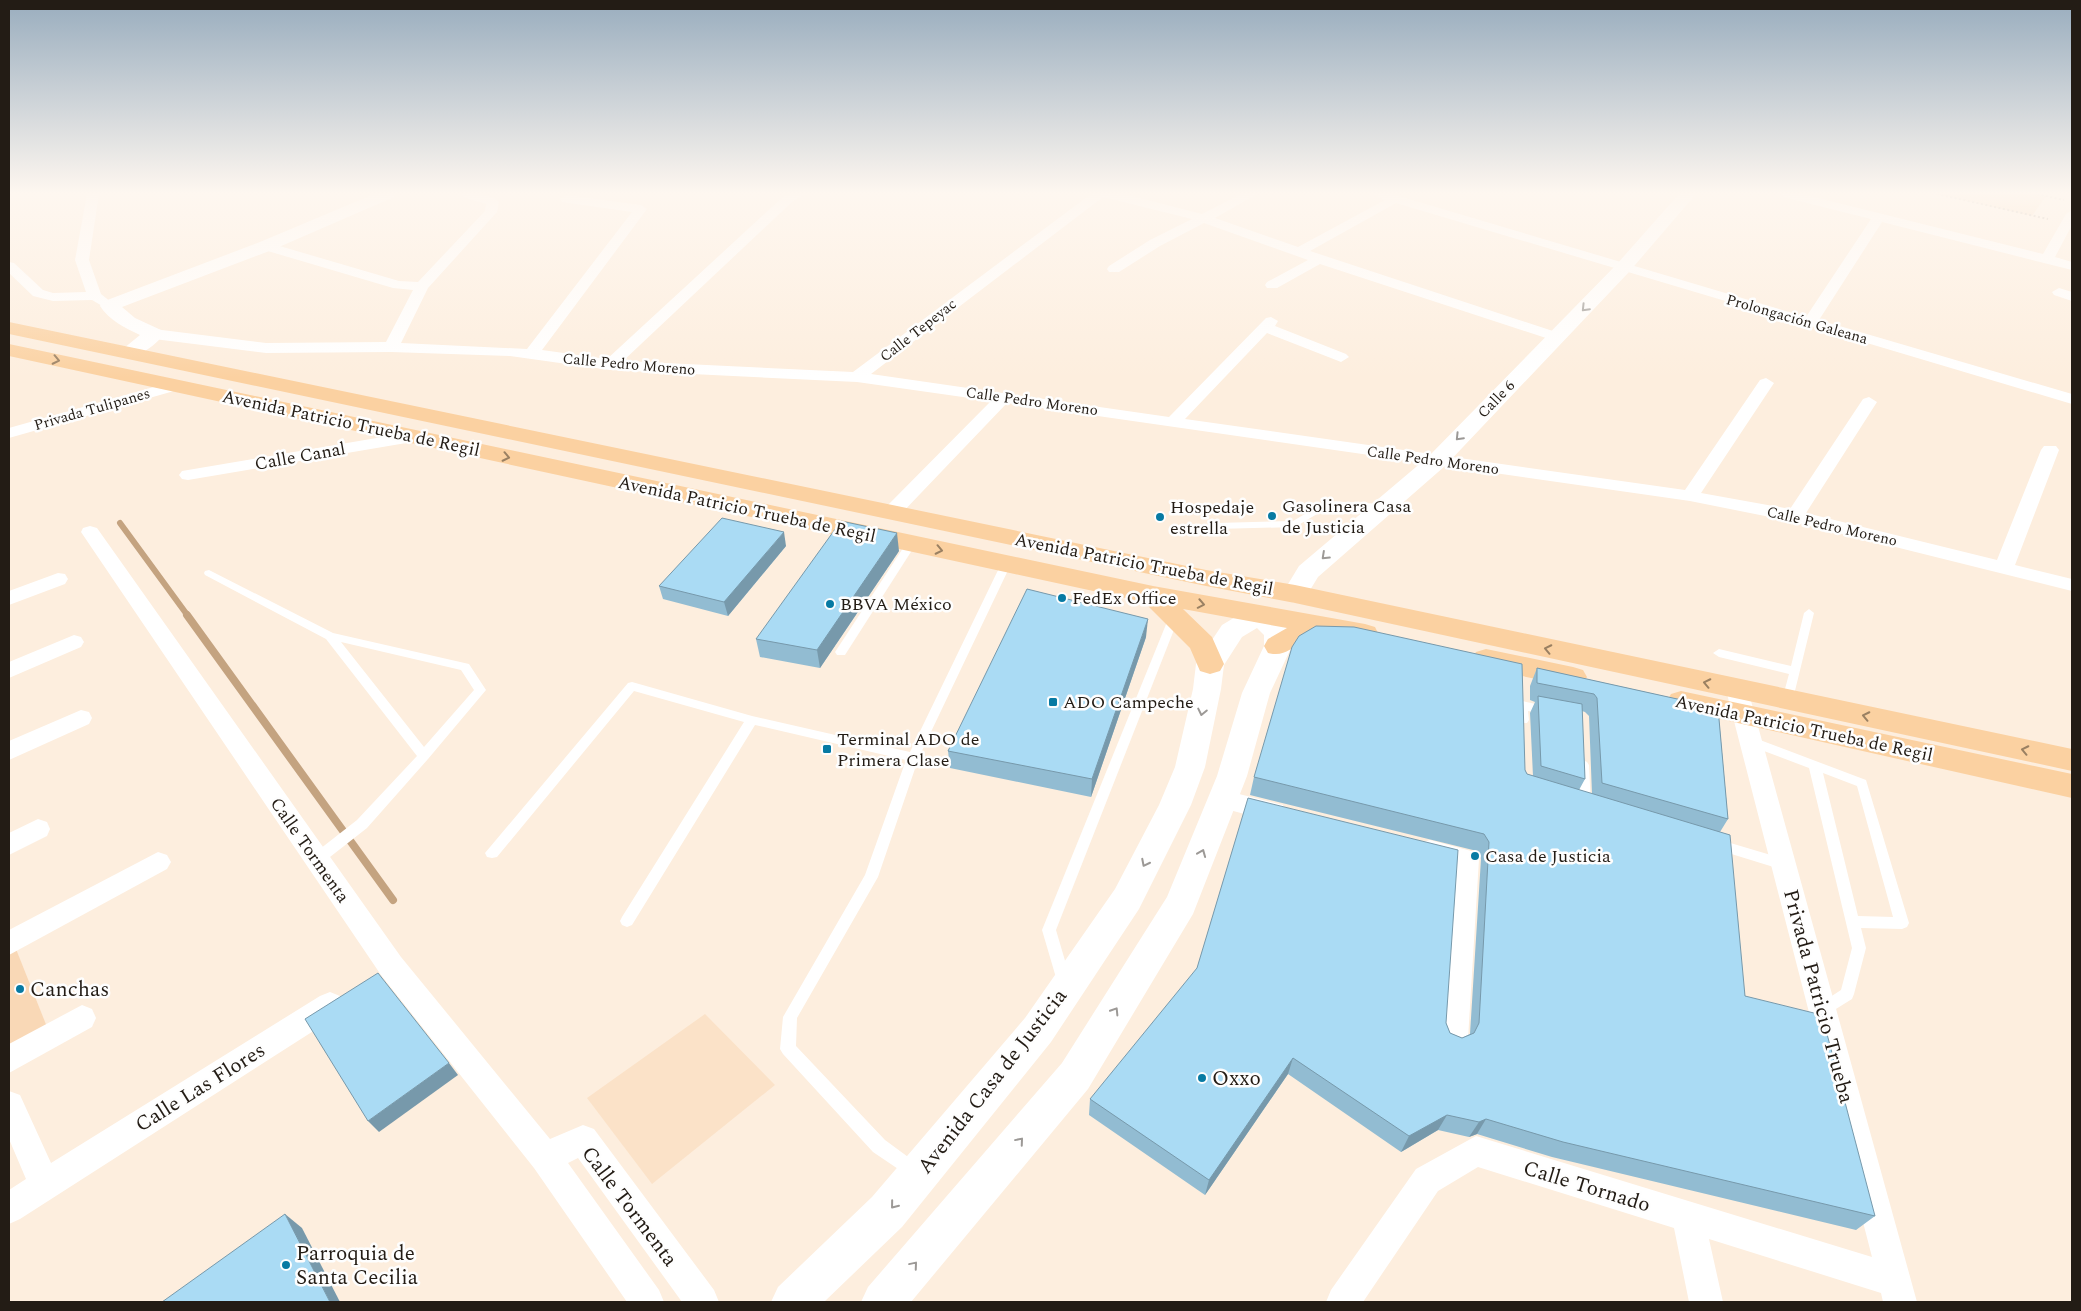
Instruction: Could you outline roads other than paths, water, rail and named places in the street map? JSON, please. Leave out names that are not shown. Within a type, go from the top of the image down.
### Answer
[{"type":"main road","name":"Avenida Patricio Trueba de Regil","points":[[9,328],[1206,578],[1295,594],[1741,702],[2072,786]]},
{"type":"main road","name":"Avenida Patricio Trueba de Regil","points":[[9,350],[1153,596],[1270,631]]},
{"type":"main road","points":[[1206,578],[1238,593],[1259,609],[1270,631]]},
{"type":"main road","points":[[1295,594],[1298,607],[1311,617],[1333,626],[1392,639]]},
{"type":"main road","points":[[1270,631],[1295,594]]},
{"type":"main road","points":[[1153,596],[1202,644],[1210,664]]},
{"type":"main road","points":[[1270,631],[1297,634],[1333,626]]},
{"type":"main road","points":[[1466,655],[1522,671],[1597,683]]},
{"type":"main road","name":"Avenida Patricio Trueba de Regil","points":[[1663,697],[1741,702],[1788,700],[2072,760]]},
{"type":"street","points":[[83,255],[82,260],[102,301]]},
{"type":"street","points":[[9,266],[38,293],[53,297],[102,301],[239,255]]},
{"type":"street","points":[[297,255],[398,285],[422,286]]},
{"type":"street","points":[[392,347],[422,286],[451,255]]},
{"type":"street","points":[[532,354],[606,255]]},
{"type":"street","points":[[610,365],[728,255]]},
{"type":"street","name":"Calle Tepeyac","points":[[857,377],[1016,255]]},
{"type":"street","points":[[1114,269],[1137,255]]},
{"type":"street","points":[[1309,255],[1557,337]]},
{"type":"street","name":"Prolongación Galeana","points":[[1581,255],[2072,399]]},
{"type":"street","name":"Calle 6","points":[[1295,594],[1308,572],[1437,461],[1634,255]]},
{"type":"street","points":[[1810,322],[1854,255]]},
{"type":"street","points":[[2031,255],[2072,266]]},
{"type":"street","points":[[2047,259],[2049,255]]},
{"type":"street","points":[[1272,285],[1320,259]]},
{"type":"street","name":"Calle Pedro Moreno","points":[[102,301],[128,322],[154,334],[266,348],[392,347],[510,351],[610,365],[857,377],[1004,397],[1690,496],[1794,516],[2072,585]]},
{"type":"street","points":[[1173,422],[1268,324],[1341,357]]},
{"type":"street","points":[[128,353],[154,334]]},
{"type":"street","points":[[1690,496],[1766,383]]},
{"type":"street","name":"Privada Tulipanes","points":[[9,433],[175,386]]},
{"type":"street","points":[[892,512],[1004,397]]},
{"type":"street","points":[[1794,516],[1869,402]]},
{"type":"street","name":"Calle Canal","points":[[188,474],[412,437]]},
{"type":"street","points":[[2004,568],[2050,450]]},
{"type":"street","name":"Calle Tormenta","points":[[90,532],[391,966],[545,1157],[647,1302]]},
{"type":"street","points":[[9,598],[58,579]]},
{"type":"street","points":[[883,1302],[1075,1076],[1181,904],[1228,788],[1256,693],[1270,631],[1232,631],[1210,664]]},
{"type":"street","points":[[9,670],[74,642]]},
{"type":"street","name":"Avenida Casa de Justicia","points":[[793,1302],[887,1212],[1038,1030],[1127,899],[1175,805],[1190,767],[1207,689],[1210,664]]},
{"type":"street","name":"Privada Patricio Trueba","points":[[1741,702],[1898,1292]]},
{"type":"street","points":[[9,751],[81,718]]},
{"type":"street","points":[[1190,767],[1228,788],[1298,818]]},
{"type":"street","points":[[9,845],[38,829]]},
{"type":"street","points":[[1410,845],[1466,859],[1454,1040]]},
{"type":"street","points":[[9,943],[158,862]]},
{"type":"street","name":"Calle Las Flores","points":[[9,1208],[391,966]]},
{"type":"street","points":[[9,1059],[82,1018]]},
{"type":"street","points":[[9,1104],[44,1185]]},
{"type":"street","name":"Calle Tormenta","points":[[545,1157],[583,1140],[702,1302]]},
{"type":"street","name":"Calle Tornado","points":[[1343,1302],[1426,1180],[1476,1151],[1688,1218],[1898,1292]]},
{"type":"street","points":[[1688,1218],[1706,1302]]},
{"type":"lane","points":[[1216,526],[1295,524],[1327,504],[1382,507]]},
{"type":"lane","points":[[841,652],[911,544]]},
{"type":"lane","points":[[918,1174],[879,1146],[788,1049],[790,1017],[871,877],[913,757],[1006,564]]},
{"type":"lane","points":[[209,573],[330,636],[465,667],[480,690],[424,756],[362,824],[316,860]]},
{"type":"lane","points":[[1788,700],[1809,613]]},
{"type":"lane","points":[[1066,989],[1049,930],[1174,616]]},
{"type":"lane","points":[[330,636],[424,756]]},
{"type":"lane","points":[[1720,653],[1795,671]]},
{"type":"lane","points":[[492,853],[632,686],[752,720],[913,757]]},
{"type":"lane","points":[[1523,733],[1522,700],[1561,713]]},
{"type":"lane","points":[[627,921],[752,720]]},
{"type":"lane","points":[[1752,742],[1862,783],[1902,923],[1854,922]]},
{"type":"lane","points":[[1568,801],[1590,808],[1583,757]]},
{"type":"lane","points":[[1815,766],[1860,948],[1847,994],[1823,1010]]},
{"type":"lane","points":[[1708,842],[1784,864]]},
{"type":"waterway","points":[[120,523],[188,616]]},
{"type":"waterway","points":[[187,615],[393,900]]},
{"type":"place","name":"Gasolinera Casa de Justicia","points":[[1272,516]]},
{"type":"place","name":"Hospedaje estrella","points":[[1160,517]]},
{"type":"place","name":"FedEx Office","points":[[1062,598]]},
{"type":"place","name":"BBVA México","points":[[830,604]]},
{"type":"place","name":"ADO Campeche","points":[[1053,702]]},
{"type":"place","name":"Terminal ADO de Primera Clase","points":[[827,749]]},
{"type":"place","name":"Casa de Justicia","points":[[1475,856]]},
{"type":"place","name":"Canchas","points":[[20,989]]},
{"type":"place","name":"Oxxo","points":[[1202,1078]]},
{"type":"place","name":"Parroquia de Santa Cecilia","points":[[286,1265]]}]
